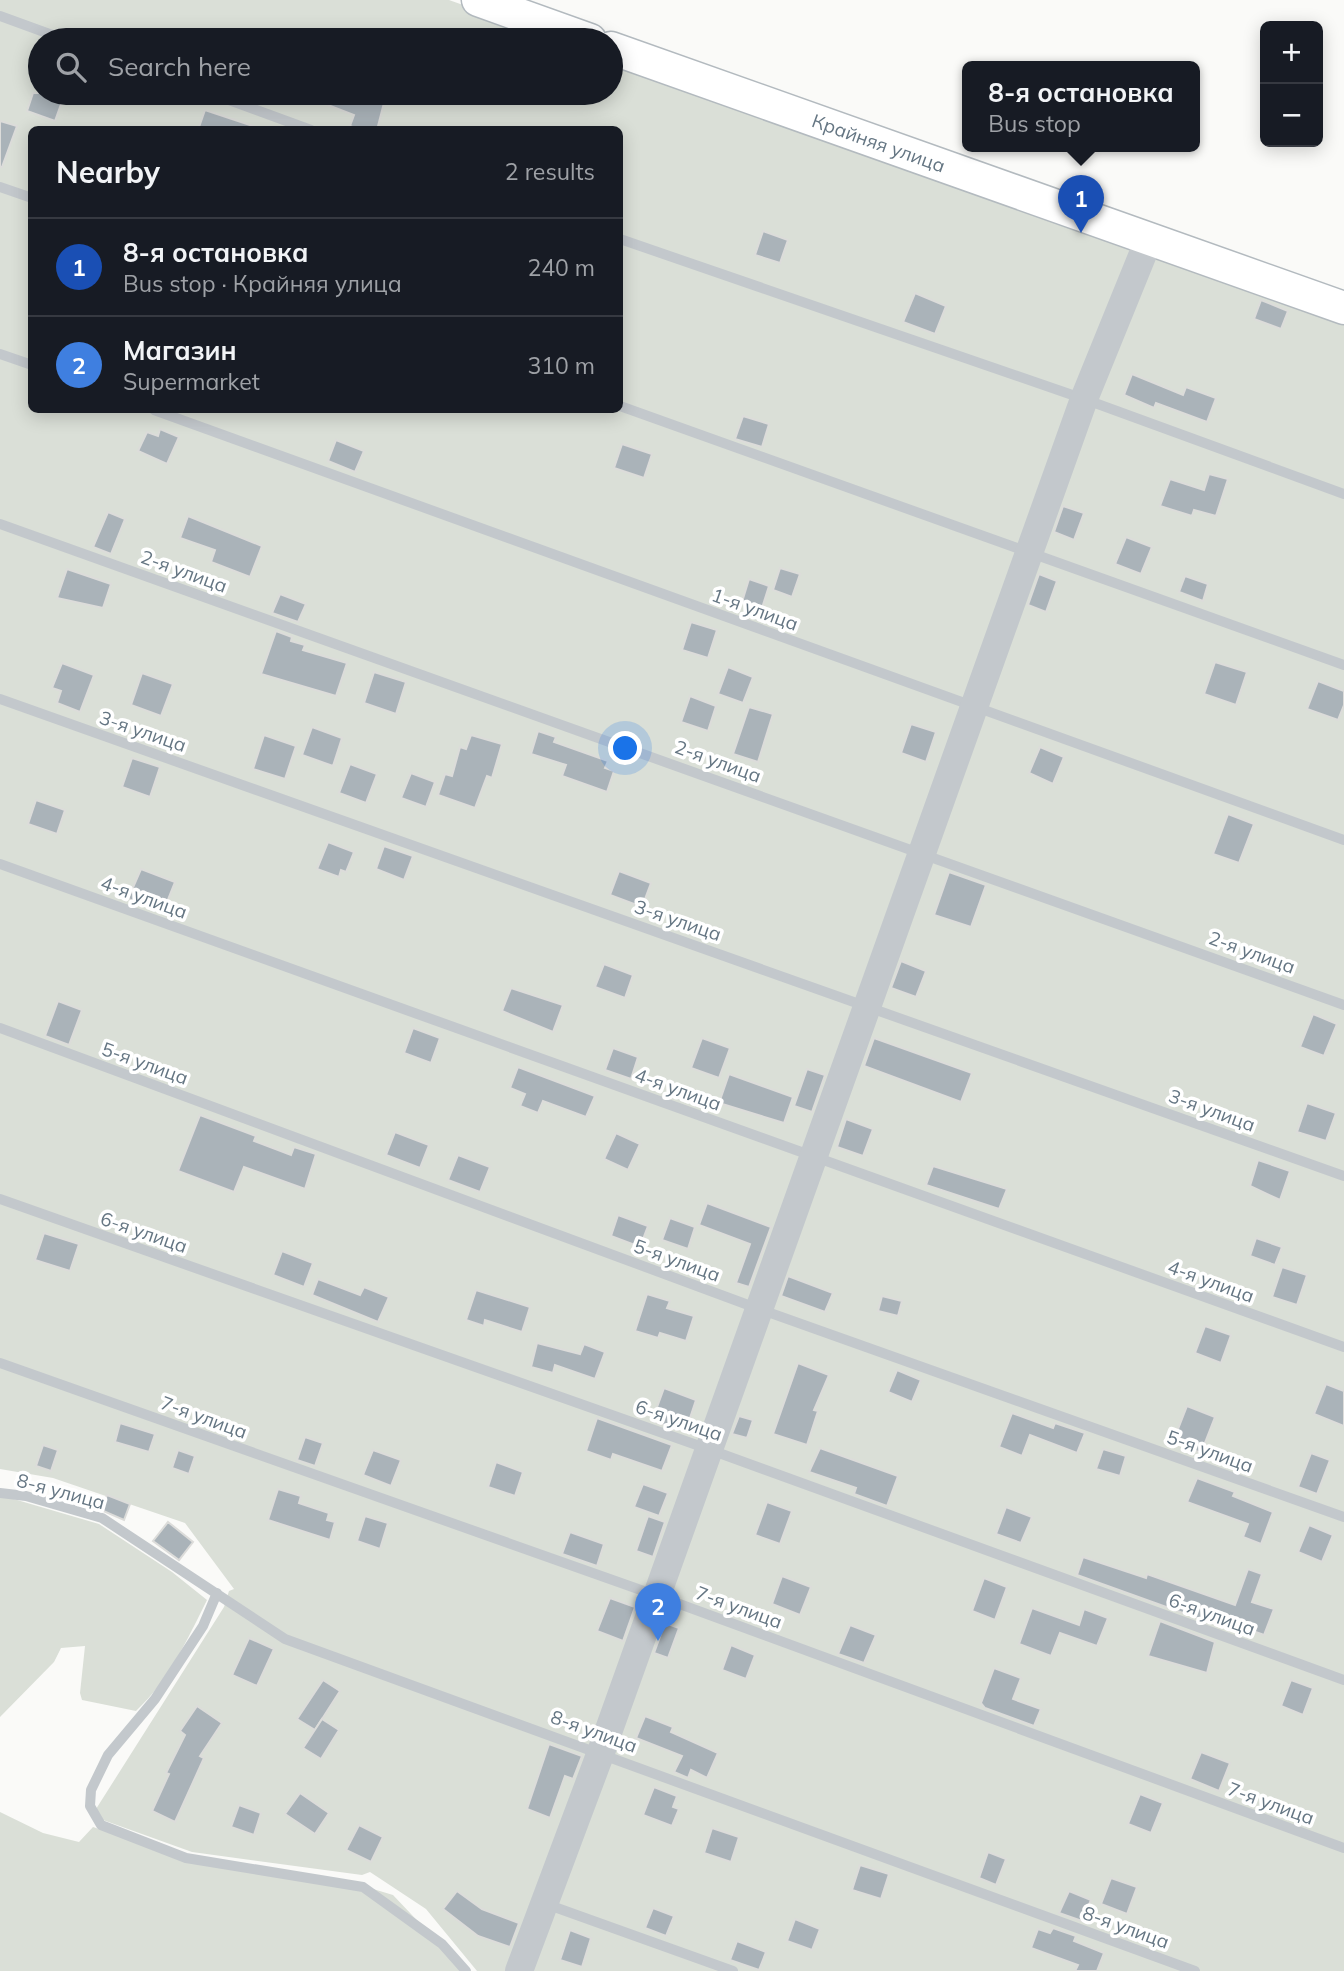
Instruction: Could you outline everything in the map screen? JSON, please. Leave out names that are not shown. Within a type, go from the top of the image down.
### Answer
[{"type":"main road","points":[[478,0],[556,28]]},
{"type":"main road","name":"Крайняя улица","points":[[623,52],[1344,308]]},
{"type":"street","points":[[519,1971],[601,1752],[1084,399],[1149,239]]},
{"type":"lane","points":[[0,16],[33,28]]},
{"type":"lane","points":[[243,105],[300,126]]},
{"type":"lane","points":[[0,187],[28,197]]},
{"type":"lane","points":[[623,240],[1084,399],[1344,494]]},
{"type":"lane","points":[[0,354],[28,364]]},
{"type":"lane","points":[[623,407],[1344,665]]},
{"type":"lane","name":"1-я улица","points":[[162,413],[1344,840]]},
{"type":"lane","name":"2-я улица","points":[[0,524],[1344,1004]]},
{"type":"lane","name":"3-я улица","points":[[0,699],[1344,1176]]},
{"type":"lane","name":"4-я улица","points":[[0,864],[1344,1348]]},
{"type":"lane","name":"5-я улица","points":[[0,1028],[759,1308],[1344,1517]]},
{"type":"lane","name":"6-я улица","points":[[0,1199],[708,1449],[1344,1680]]},
{"type":"lane","name":"7-я улица","points":[[0,1363],[655,1595],[1344,1849]]},
{"type":"lane","name":"8-я улица","points":[[0,1493],[26,1496],[102,1518],[285,1639],[601,1752],[1195,1971]]},
{"type":"lane","points":[[217,1593],[203,1626],[155,1699],[107,1755],[91,1790],[90,1806],[101,1825],[186,1858],[363,1887],[442,1944],[466,1971]]},
{"type":"lane","points":[[546,1904],[733,1971]]},
{"type":"shaded area","points":[[0,0],[449,0],[527,28],[28,28],[28,105],[623,105],[623,62],[1344,322],[1344,1971],[477,1971],[426,1909],[370,1872],[362,1875],[192,1852],[103,1820],[96,1809],[224,1607],[229,1591],[234,1589],[185,1523],[53,1478],[0,1469]]},
{"type":"shaded area","points":[[0,1495],[99,1524],[172,1572],[207,1600],[168,1673],[136,1711],[82,1700],[80,1693],[85,1646],[61,1648],[54,1662],[0,1717]]},
{"type":"shaded area","points":[[0,1812],[43,1833],[79,1842],[93,1827],[207,1866],[350,1882],[393,1895],[465,1971],[0,1971]]},
{"type":"building","points":[[29,105],[61,105],[55,121],[27,111]]},
{"type":"building","points":[[328,105],[383,105],[378,126],[350,126],[354,115]]},
{"type":"building","points":[[205,110],[253,126],[199,126]]},
{"type":"building","points":[[0,121],[17,126],[2,167],[0,167]]},
{"type":"building","points":[[763,231],[788,240],[780,263],[755,255]]},
{"type":"building","points":[[915,293],[946,306],[935,334],[903,322]]},
{"type":"building","points":[[1261,300],[1288,311],[1281,329],[1254,319]]},
{"type":"building","points":[[1132,374],[1183,395],[1186,387],[1216,398],[1207,422],[1156,403],[1154,408],[1124,395]]},
{"type":"building","points":[[743,416],[769,424],[762,447],[735,439]]},
{"type":"building","points":[[160,429],[179,437],[167,464],[138,451],[147,432],[158,436]]},
{"type":"building","points":[[336,440],[364,451],[355,472],[328,461]]},
{"type":"building","points":[[622,444],[652,454],[644,478],[614,468]]},
{"type":"building","points":[[1209,474],[1228,479],[1216,516],[1194,510],[1192,516],[1160,506],[1170,479],[1204,490]]},
{"type":"building","points":[[1063,506],[1084,513],[1074,540],[1054,532]]},
{"type":"building","points":[[108,512],[125,519],[111,554],[93,547]]},
{"type":"building","points":[[188,516],[262,546],[250,577],[211,562],[215,550],[180,538]]},
{"type":"building","points":[[1126,537],[1152,547],[1141,574],[1115,564]]},
{"type":"building","points":[[780,568],[800,574],[792,597],[773,590]]},
{"type":"building","points":[[67,569],[111,584],[103,608],[57,598]]},
{"type":"building","points":[[1039,574],[1057,581],[1046,612],[1028,605]]},
{"type":"building","points":[[1185,576],[1208,584],[1203,601],[1179,592]]},
{"type":"building","points":[[749,579],[769,586],[762,608],[742,602]]},
{"type":"building","points":[[280,594],[306,604],[298,622],[272,613]]},
{"type":"building","points":[[691,622],[717,630],[708,658],[682,650]]},
{"type":"building","points":[[276,631],[292,637],[291,641],[305,645],[303,650],[347,663],[336,696],[261,674]]},
{"type":"building","points":[[1215,662],[1247,672],[1236,705],[1204,694]]},
{"type":"building","points":[[62,663],[94,675],[80,712],[57,703],[61,691],[52,688]]},
{"type":"building","points":[[728,667],[753,677],[743,703],[718,694]]},
{"type":"building","points":[[374,672],[406,682],[396,714],[364,703]]},
{"type":"building","points":[[142,673],[173,684],[161,716],[131,705]]},
{"type":"building","points":[[1318,681],[1344,691],[1344,705],[1338,720],[1307,709]]},
{"type":"building","points":[[690,696],[716,706],[708,731],[681,722]]},
{"type":"building","points":[[749,707],[773,714],[758,762],[733,754]]},
{"type":"building","points":[[911,724],[936,732],[926,762],[901,753]]},
{"type":"building","points":[[312,727],[342,738],[333,766],[302,755]]},
{"type":"building","points":[[538,731],[556,737],[554,742],[608,761],[605,768],[614,771],[607,792],[562,776],[566,765],[531,754]]},
{"type":"building","points":[[264,735],[296,746],[285,779],[253,769]]},
{"type":"building","points":[[471,735],[502,744],[492,778],[487,776],[475,808],[438,795],[445,774],[452,776],[460,747],[466,749]]},
{"type":"building","points":[[1040,747],[1064,757],[1053,784],[1029,773]]},
{"type":"building","points":[[132,758],[160,767],[150,797],[122,787]]},
{"type":"building","points":[[350,764],[377,774],[366,803],[339,793]]},
{"type":"building","points":[[411,773],[435,782],[426,807],[401,798]]},
{"type":"building","points":[[36,800],[65,810],[57,834],[28,824]]},
{"type":"building","points":[[1228,814],[1254,824],[1239,863],[1213,854]]},
{"type":"building","points":[[328,842],[354,852],[346,872],[341,870],[339,877],[317,869]]},
{"type":"building","points":[[384,846],[413,856],[404,880],[376,869]]},
{"type":"building","points":[[141,869],[175,882],[163,912],[128,899]]},
{"type":"building","points":[[619,871],[651,883],[642,907],[610,895]]},
{"type":"building","points":[[949,872],[986,885],[971,927],[934,915]]},
{"type":"building","points":[[901,961],[926,971],[916,997],[891,988]]},
{"type":"building","points":[[604,964],[633,975],[625,998],[595,987]]},
{"type":"building","points":[[511,988],[563,1005],[553,1032],[502,1011]]},
{"type":"building","points":[[58,1001],[82,1010],[69,1045],[45,1036]]},
{"type":"building","points":[[1313,1014],[1337,1024],[1324,1056],[1300,1047]]},
{"type":"building","points":[[413,1028],[440,1038],[431,1063],[404,1053]]},
{"type":"building","points":[[702,1038],[730,1048],[719,1078],[691,1068]]},
{"type":"building","points":[[874,1038],[972,1073],[961,1102],[864,1066]]},
{"type":"building","points":[[613,1048],[638,1057],[631,1079],[605,1070]]},
{"type":"building","points":[[518,1067],[595,1096],[586,1117],[543,1101],[538,1113],[520,1106],[525,1094],[510,1088]]},
{"type":"building","points":[[807,1069],[825,1075],[812,1112],[794,1106]]},
{"type":"building","points":[[729,1074],[793,1097],[784,1123],[719,1103]]},
{"type":"building","points":[[1307,1103],[1336,1113],[1326,1141],[1297,1132]]},
{"type":"building","points":[[200,1115],[256,1136],[254,1141],[291,1155],[294,1147],[316,1154],[305,1189],[244,1167],[234,1192],[178,1171]]},
{"type":"building","points":[[846,1119],[873,1129],[863,1156],[837,1147]]},
{"type":"building","points":[[395,1132],[429,1145],[420,1168],[386,1155]]},
{"type":"building","points":[[616,1133],[640,1144],[628,1170],[604,1159]]},
{"type":"building","points":[[458,1155],[490,1167],[480,1192],[448,1180]]},
{"type":"building","points":[[1258,1160],[1290,1171],[1280,1200],[1250,1186]]},
{"type":"building","points":[[933,1166],[1007,1189],[999,1209],[926,1185]]},
{"type":"building","points":[[707,1203],[771,1227],[749,1287],[736,1283],[750,1244],[699,1225]]},
{"type":"building","points":[[618,1215],[648,1226],[640,1247],[611,1236]]},
{"type":"building","points":[[670,1218],[695,1227],[688,1249],[662,1240]]},
{"type":"building","points":[[44,1233],[79,1244],[70,1271],[35,1260]]},
{"type":"building","points":[[1256,1238],[1282,1247],[1275,1265],[1250,1256]]},
{"type":"building","points":[[282,1251],[313,1263],[304,1287],[273,1275]]},
{"type":"building","points":[[1282,1267],[1307,1275],[1297,1305],[1272,1297]]},
{"type":"building","points":[[788,1276],[833,1293],[825,1312],[781,1296]]},
{"type":"building","points":[[318,1279],[360,1295],[364,1287],[389,1297],[378,1322],[312,1295]]},
{"type":"building","points":[[476,1290],[530,1307],[522,1332],[485,1320],[484,1326],[466,1320]]},
{"type":"building","points":[[647,1294],[670,1301],[667,1308],[694,1316],[686,1341],[660,1333],[658,1338],[635,1331]]},
{"type":"building","points":[[882,1296],[902,1301],[898,1316],[878,1311]]},
{"type":"building","points":[[1205,1326],[1231,1335],[1221,1363],[1195,1353]]},
{"type":"building","points":[[537,1343],[580,1354],[584,1344],[605,1352],[595,1379],[555,1365],[553,1373],[531,1367]]},
{"type":"building","points":[[798,1363],[829,1375],[814,1410],[818,1411],[807,1445],[773,1434]]},
{"type":"building","points":[[897,1370],[921,1380],[912,1402],[888,1392]]},
{"type":"building","points":[[1326,1384],[1344,1391],[1344,1426],[1314,1414]]},
{"type":"building","points":[[664,1388],[696,1400],[687,1427],[679,1424],[677,1430],[652,1421]]},
{"type":"building","points":[[1187,1406],[1215,1417],[1201,1453],[1173,1442]]},
{"type":"building","points":[[1012,1413],[1053,1428],[1055,1423],[1085,1433],[1077,1453],[1030,1435],[1022,1456],[999,1447]]},
{"type":"building","points":[[739,1416],[753,1420],[747,1438],[732,1434]]},
{"type":"building","points":[[597,1418],[672,1445],[662,1471],[613,1454],[611,1460],[586,1451]]},
{"type":"building","points":[[120,1423],[155,1434],[149,1452],[115,1442]]},
{"type":"building","points":[[305,1437],[323,1443],[315,1466],[297,1460]]},
{"type":"building","points":[[43,1445],[58,1450],[51,1471],[36,1466]]},
{"type":"building","points":[[820,1448],[898,1476],[887,1506],[854,1494],[856,1488],[809,1472]]},
{"type":"building","points":[[1103,1449],[1126,1456],[1120,1476],[1096,1469]]},
{"type":"building","points":[[178,1450],[195,1456],[189,1474],[172,1468]]},
{"type":"building","points":[[373,1450],[401,1460],[391,1486],[363,1475]]},
{"type":"building","points":[[1311,1453],[1330,1460],[1317,1494],[1298,1487]]},
{"type":"building","points":[[496,1462],[523,1472],[515,1496],[488,1487]]},
{"type":"building","points":[[1197,1478],[1235,1492],[1233,1496],[1273,1512],[1261,1544],[1243,1537],[1248,1524],[1187,1502]]},
{"type":"building","points":[[643,1484],[668,1493],[659,1516],[634,1507]]},
{"type":"building","points":[[278,1489],[301,1496],[299,1503],[329,1513],[327,1520],[335,1522],[330,1540],[268,1520]]},
{"type":"building","points":[[107,1495],[130,1504],[124,1520],[101,1510]]},
{"type":"building","points":[[767,1502],[792,1511],[780,1544],[755,1535]]},
{"type":"building","points":[[1006,1507],[1032,1517],[1021,1543],[996,1534]]},
{"type":"building","points":[[365,1516],[388,1523],[380,1549],[357,1541]]},
{"type":"building","points":[[648,1516],[665,1522],[653,1557],[636,1551]]},
{"type":"building","points":[[168,1522],[193,1542],[179,1560],[153,1541]]},
{"type":"building","points":[[1309,1525],[1333,1535],[1322,1562],[1298,1552]]},
{"type":"building","points":[[570,1532],[604,1544],[597,1566],[562,1554]]},
{"type":"building","points":[[1083,1557],[1146,1578],[1147,1574],[1235,1605],[1248,1569],[1262,1574],[1252,1602],[1274,1609],[1264,1635],[1225,1621],[1222,1627],[1077,1575]]},
{"type":"building","points":[[782,1576],[811,1587],[800,1615],[772,1604]]},
{"type":"building","points":[[984,1578],[1007,1587],[995,1620],[972,1611]]},
{"type":"building","points":[[610,1598],[635,1607],[623,1641],[597,1631]]},
{"type":"building","points":[[1032,1608],[1079,1625],[1084,1609],[1108,1618],[1097,1646],[1060,1633],[1051,1656],[1019,1644]]},
{"type":"building","points":[[1160,1621],[1215,1642],[1207,1673],[1148,1656]]},
{"type":"building","points":[[665,1623],[679,1628],[668,1658],[654,1653]]},
{"type":"building","points":[[850,1625],[876,1635],[864,1663],[838,1654]]},
{"type":"building","points":[[249,1638],[274,1649],[257,1686],[232,1675]]},
{"type":"building","points":[[731,1645],[755,1655],[746,1679],[722,1670]]},
{"type":"building","points":[[994,1668],[1021,1678],[1013,1699],[1041,1709],[1034,1726],[985,1708],[981,1703]]},
{"type":"building","points":[[323,1680],[340,1691],[315,1730],[297,1719]]},
{"type":"building","points":[[1291,1680],[1313,1688],[1303,1715],[1281,1706]]},
{"type":"building","points":[[197,1706],[222,1723],[200,1756],[204,1758],[175,1822],[152,1811],[169,1774],[166,1773],[185,1735],[180,1731]]},
{"type":"building","points":[[645,1716],[673,1727],[671,1732],[718,1753],[707,1778],[691,1770],[688,1778],[674,1772],[682,1756],[636,1738]]},
{"type":"building","points":[[322,1719],[339,1730],[321,1759],[303,1748]]},
{"type":"building","points":[[549,1744],[582,1756],[573,1779],[565,1776],[550,1818],[527,1809]]},
{"type":"building","points":[[1201,1752],[1230,1763],[1219,1791],[1190,1779]]},
{"type":"building","points":[[654,1787],[677,1796],[673,1807],[679,1809],[672,1826],[643,1815]]},
{"type":"building","points":[[300,1793],[329,1813],[315,1834],[285,1814]]},
{"type":"building","points":[[1140,1794],[1163,1803],[1151,1833],[1128,1824]]},
{"type":"building","points":[[239,1805],[261,1813],[254,1835],[231,1827]]},
{"type":"building","points":[[359,1825],[383,1837],[371,1862],[346,1850]]},
{"type":"building","points":[[712,1828],[739,1837],[731,1862],[704,1853]]},
{"type":"building","points":[[988,1852],[1006,1859],[996,1885],[979,1878]]},
{"type":"building","points":[[860,1865],[889,1874],[881,1899],[852,1890]]},
{"type":"building","points":[[1111,1878],[1137,1887],[1127,1914],[1101,1904]]},
{"type":"building","points":[[457,1891],[482,1909],[519,1923],[510,1947],[478,1936],[443,1909]]},
{"type":"building","points":[[1069,1891],[1091,1900],[1082,1921],[1059,1913]]},
{"type":"building","points":[[653,1908],[674,1916],[666,1936],[645,1928]]},
{"type":"building","points":[[795,1919],[820,1929],[812,1950],[787,1941]]},
{"type":"building","points":[[1053,1928],[1076,1936],[1074,1941],[1104,1953],[1097,1971],[1075,1971],[1078,1965],[1031,1948],[1038,1929],[1050,1933]]},
{"type":"building","points":[[570,1930],[591,1938],[582,1967],[560,1960]]},
{"type":"building","points":[[737,1941],[766,1952],[759,1970],[730,1960]]},
{"type":"place","name":"8-я остановка","points":[[1081,233]]},
{"type":"place","name":"Магазин","points":[[658,1641]]}]
